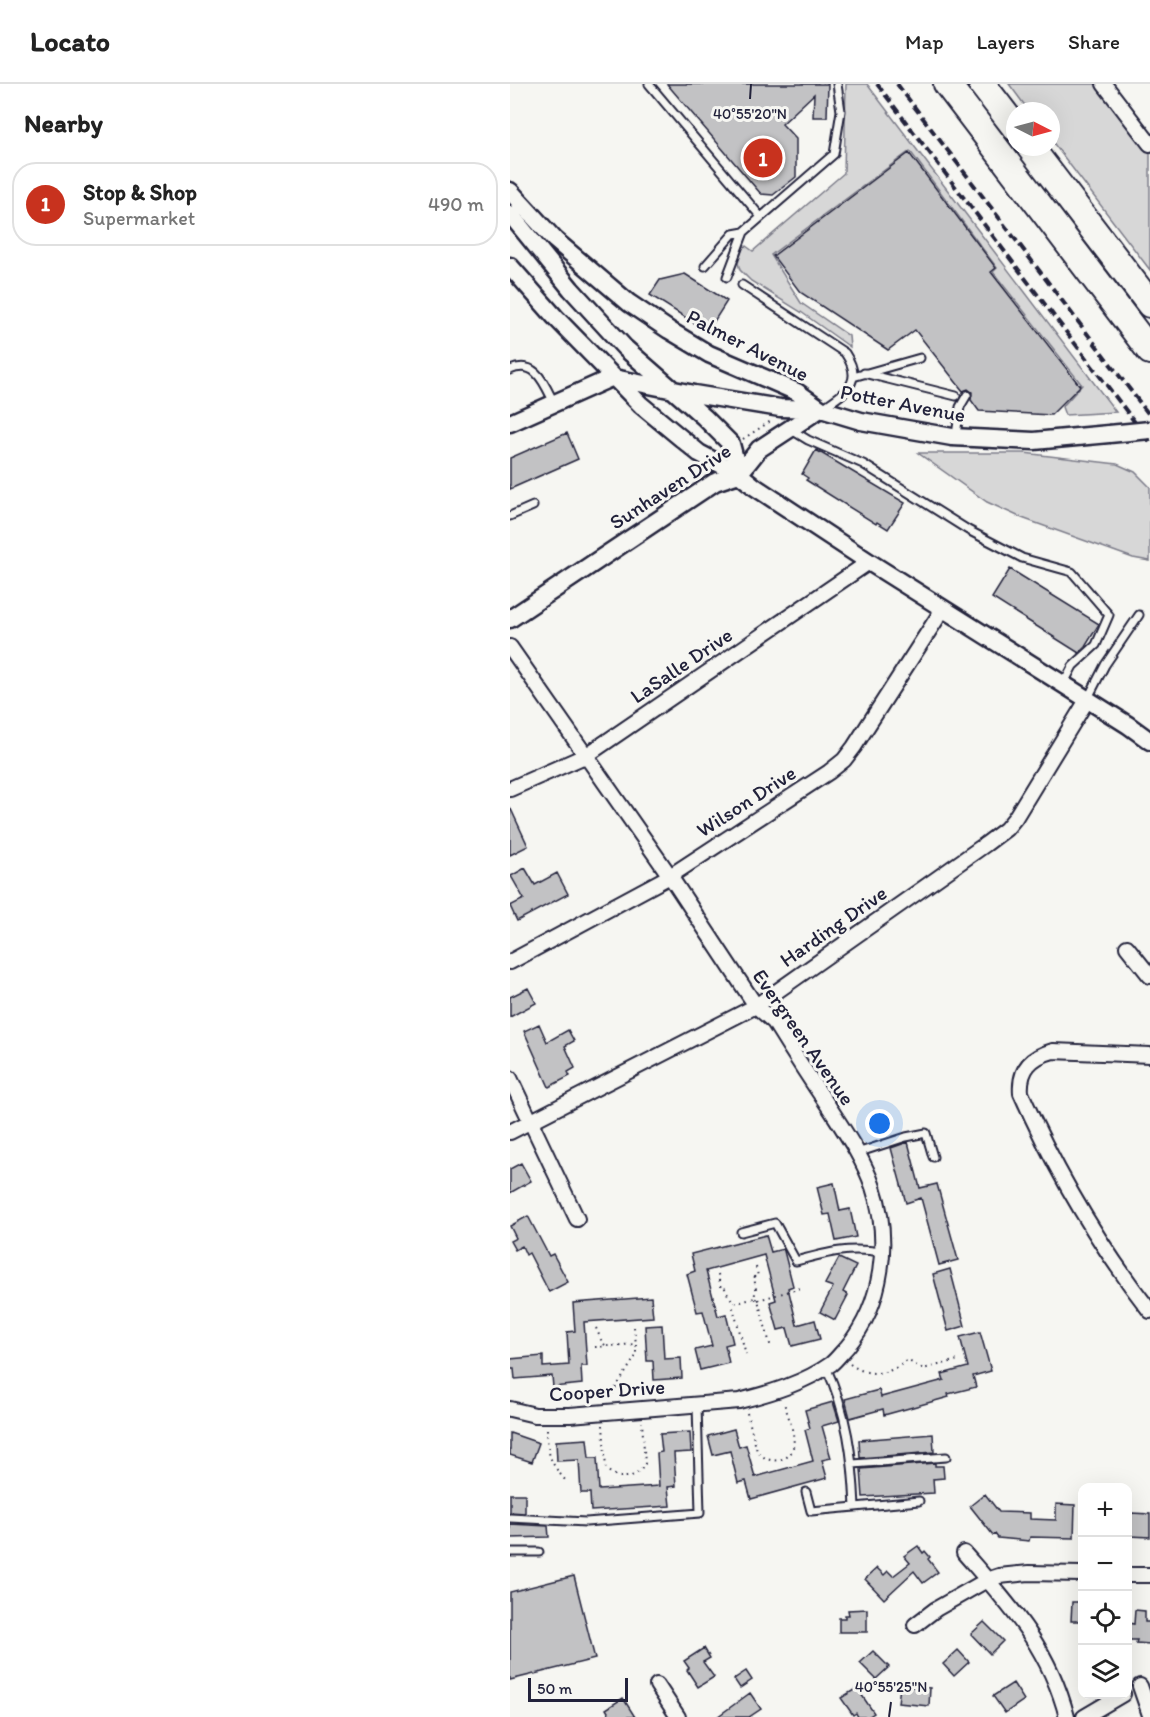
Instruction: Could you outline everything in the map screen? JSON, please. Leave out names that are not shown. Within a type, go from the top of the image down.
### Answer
[{"type":"highway","points":[[947,84],[1150,351]]},
{"type":"highway","points":[[982,84],[1006,115]]},
{"type":"highway","points":[[1037,156],[1150,304]]},
{"type":"street","points":[[1104,84],[1150,144]]},
{"type":"street","name":"Palmer Avenue","points":[[510,191],[555,240],[629,303],[709,354],[797,392],[821,409]]},
{"type":"street","points":[[510,214],[571,289],[625,348],[731,444],[739,474]]},
{"type":"street","points":[[510,266],[555,317],[641,405],[699,453],[739,474],[868,562],[1150,741]]},
{"type":"street","points":[[510,423],[613,377]]},
{"type":"street","name":"Potter Avenue","points":[[613,377],[786,409],[821,409],[861,421],[955,438],[1034,441],[1150,430]]},
{"type":"street","name":"Sunhaven Drive","points":[[510,619],[715,482],[739,474],[783,423],[821,409]]},
{"type":"street","name":"LaSalle Drive","points":[[510,789],[587,755],[868,562]]},
{"type":"street","name":"Wilson Drive","points":[[510,962],[670,876],[844,760],[943,609]]},
{"type":"street","name":"Evergreen Avenue","points":[[510,647],[670,876],[756,1006],[774,1022],[857,1153],[873,1187],[880,1219],[883,1253],[880,1276],[860,1332],[833,1362],[802,1380],[765,1395],[739,1401],[701,1404]]},
{"type":"street","name":"Harding Drive","points":[[510,1132],[756,1006],[1006,829],[1025,803],[1088,700]]},
{"type":"street","points":[[1127,947],[1150,976]]},
{"type":"street","points":[[1150,1055],[1053,1051],[1040,1054],[1024,1069],[1020,1081],[1022,1093],[1055,1165],[1124,1277],[1150,1311]]},
{"type":"street","points":[[510,1078],[577,1218]]},
{"type":"street","name":"Cooper Drive","points":[[510,1409],[535,1415],[570,1415],[701,1404]]},
{"type":"street","points":[[964,1553],[1011,1608],[1047,1660],[1068,1717]]},
{"type":"street","points":[[915,1625],[936,1609],[987,1580],[999,1576],[1029,1573],[1078,1574]]},
{"type":"street","points":[[1132,1575],[1150,1575]]},
{"type":"street","points":[[657,1685],[678,1717]]},
{"type":"street","points":[[1139,1687],[1150,1714]]},
{"type":"street","points":[[1084,1717],[1116,1699]]},
{"type":"lane","points":[[649,84],[761,217]]},
{"type":"lane","points":[[728,277],[744,232],[834,154],[841,111],[837,84]]},
{"type":"lane","points":[[705,266],[734,234],[744,232]]},
{"type":"lane","name":"Palmer Avenue","points":[[742,285],[845,353],[852,364],[853,377],[848,390],[821,409]]},
{"type":"lane","points":[[853,377],[920,358]]},
{"type":"lane","points":[[510,370],[519,366],[531,368],[541,378],[554,404]]},
{"type":"lane","points":[[864,373],[956,396]]},
{"type":"lane","points":[[955,438],[960,407],[967,395]]},
{"type":"lane","points":[[783,423],[808,440],[863,464],[968,530],[1022,558],[1072,572],[1109,615],[1096,645],[1073,666],[1064,685]]},
{"type":"lane","points":[[510,516],[533,506]]},
{"type":"lane","points":[[1088,700],[1105,665],[1139,615]]},
{"type":"lane","points":[[857,1153],[926,1133],[933,1157]]},
{"type":"lane","points":[[741,1232],[775,1223],[796,1261],[850,1249],[883,1253]]},
{"type":"lane","points":[[826,1367],[846,1422],[853,1464],[855,1507]]},
{"type":"lane","points":[[510,1518],[586,1522],[700,1513],[701,1404]]},
{"type":"lane","points":[[853,1464],[946,1457]]},
{"type":"lane","points":[[806,1492],[810,1511],[919,1501]]},
{"type":"lane","points":[[510,1552],[539,1551]]},
{"type":"path","points":[[739,442],[783,423]]},
{"type":"path","points":[[754,1298],[756,1289],[754,1277],[758,1275],[756,1267]]},
{"type":"path","points":[[718,1274],[720,1286],[724,1286],[728,1295],[738,1303],[801,1288]]},
{"type":"path","points":[[758,1300],[771,1348]]},
{"type":"path","points":[[736,1302],[733,1308],[746,1354]]},
{"type":"path","points":[[613,1397],[613,1392],[636,1356],[634,1327]]},
{"type":"path","points":[[596,1328],[602,1342],[607,1347]]},
{"type":"path","points":[[595,1347],[636,1344]]},
{"type":"path","points":[[850,1364],[857,1369],[876,1374],[898,1368],[907,1360],[923,1369],[958,1360]]},
{"type":"path","points":[[747,1413],[757,1451],[769,1460],[783,1459],[794,1447],[795,1440],[784,1403]]},
{"type":"path","points":[[603,1425],[606,1469],[617,1476],[625,1477],[637,1474],[645,1464],[642,1422]]},
{"type":"path","points":[[547,1426],[547,1446],[551,1461],[566,1481]]},
{"type":"shaded area","points":[[846,84],[867,84],[1116,412],[1065,415],[1062,407],[1082,385],[993,272],[997,268],[910,151],[771,255],[801,303],[849,336],[850,347],[801,312],[751,281],[740,270],[738,263],[743,247],[746,246],[753,251],[844,173]]},
{"type":"shaded area","points":[[1009,84],[1100,84],[1150,151],[1150,270],[1060,152],[1060,102],[1022,102]]},
{"type":"shaded area","points":[[918,453],[1024,453],[1117,464],[1135,472],[1150,487],[1150,561],[1133,558],[1022,518],[987,502]]},
{"type":"building","points":[[667,84],[828,84],[827,117],[813,117],[814,94],[782,124],[796,139],[796,177],[773,195],[761,194]]},
{"type":"building","points":[[909,153],[996,268],[991,272],[1080,386],[1051,415],[979,411],[971,400],[972,392],[968,389],[963,391],[915,330],[888,350],[800,292],[773,256]]},
{"type":"building","points":[[685,274],[727,301],[713,323],[702,328],[650,295],[660,280]]},
{"type":"building","points":[[567,433],[578,459],[510,489],[510,458]]},
{"type":"building","points":[[816,450],[905,503],[888,529],[877,522],[876,524],[806,480],[808,478],[802,474]]},
{"type":"building","points":[[1010,569],[1099,624],[1079,653],[992,598]]},
{"type":"building","points":[[510,807],[528,846],[510,855]]},
{"type":"building","points":[[525,868],[535,885],[557,873],[568,894],[517,921],[510,906],[524,899],[511,876]]},
{"type":"building","points":[[528,988],[536,1003],[510,1017],[510,997]]},
{"type":"building","points":[[539,1024],[547,1042],[568,1030],[574,1041],[565,1046],[575,1068],[568,1072],[570,1076],[549,1087],[524,1031]]},
{"type":"building","points":[[908,1142],[920,1188],[937,1184],[958,1260],[939,1265],[921,1198],[906,1203],[891,1148]]},
{"type":"building","points":[[521,1163],[531,1181],[510,1193],[510,1169]]},
{"type":"building","points":[[834,1183],[840,1211],[850,1209],[856,1237],[836,1241],[830,1214],[824,1215],[817,1187]]},
{"type":"building","points":[[528,1216],[549,1256],[553,1254],[568,1282],[549,1292],[529,1253],[526,1255],[522,1246],[515,1250],[510,1241],[516,1238],[510,1226]]},
{"type":"building","points":[[766,1235],[771,1252],[783,1249],[784,1251],[793,1286],[788,1288],[797,1325],[815,1320],[820,1339],[792,1346],[787,1328],[778,1330],[770,1302],[776,1300],[764,1255],[706,1271],[718,1316],[726,1314],[733,1343],[725,1345],[729,1363],[700,1370],[695,1350],[712,1346],[703,1311],[697,1312],[687,1274],[695,1271],[691,1254]]},
{"type":"building","points":[[839,1258],[856,1266],[843,1292],[848,1295],[835,1320],[820,1312],[833,1287],[825,1284]]},
{"type":"building","points":[[950,1269],[965,1326],[948,1331],[933,1274]]},
{"type":"building","points":[[651,1297],[653,1317],[584,1322],[587,1366],[581,1366],[582,1384],[553,1387],[552,1376],[515,1379],[514,1369],[510,1369],[510,1359],[543,1356],[543,1367],[569,1365],[567,1332],[575,1331],[573,1303]]},
{"type":"building","points":[[662,1325],[664,1359],[681,1358],[682,1378],[654,1380],[653,1361],[647,1361],[645,1326]]},
{"type":"building","points":[[980,1332],[991,1371],[973,1376],[976,1387],[884,1415],[883,1409],[850,1418],[845,1399],[879,1390],[881,1397],[944,1380],[942,1374],[968,1367],[960,1337]]},
{"type":"building","points":[[833,1402],[839,1421],[822,1426],[831,1458],[822,1460],[827,1478],[751,1499],[746,1481],[738,1483],[730,1451],[713,1455],[708,1436],[734,1429],[739,1447],[746,1445],[755,1477],[813,1461],[805,1430],[810,1428],[805,1410]]},
{"type":"building","points":[[690,1432],[691,1452],[674,1453],[676,1486],[668,1487],[670,1506],[591,1511],[590,1493],[581,1493],[579,1460],[557,1461],[556,1441],[587,1439],[589,1458],[597,1458],[599,1490],[659,1486],[657,1453],[662,1452],[660,1434]]},
{"type":"building","points":[[510,1433],[539,1443],[532,1462],[510,1455]]},
{"type":"building","points":[[933,1434],[934,1452],[860,1458],[859,1440]]},
{"type":"building","points":[[935,1463],[935,1466],[943,1466],[944,1478],[933,1479],[934,1493],[863,1497],[861,1469]]},
{"type":"building","points":[[510,1494],[525,1494],[525,1513],[510,1512]]},
{"type":"building","points":[[985,1494],[999,1512],[1030,1513],[1030,1519],[1056,1520],[1056,1504],[1075,1505],[1074,1538],[1030,1537],[1029,1541],[998,1538],[970,1506]]},
{"type":"building","points":[[1132,1513],[1150,1514],[1150,1537],[1132,1536]]},
{"type":"building","points":[[510,1524],[548,1526],[549,1537],[510,1538]]},
{"type":"building","points":[[918,1546],[930,1557],[928,1559],[938,1572],[923,1583],[914,1571],[884,1599],[865,1579],[877,1568],[884,1575],[888,1571],[893,1576],[910,1563],[904,1556]]},
{"type":"building","points":[[574,1576],[595,1659],[510,1680],[510,1592]]},
{"type":"building","points":[[1072,1602],[1078,1602],[1078,1621],[1071,1621]]},
{"type":"building","points":[[867,1609],[867,1632],[839,1632],[839,1618],[849,1615],[848,1610]]},
{"type":"building","points":[[1135,1610],[1145,1611],[1145,1622],[1150,1622],[1150,1644],[1136,1643],[1137,1640],[1132,1640],[1132,1624],[1134,1624]]},
{"type":"building","points":[[984,1622],[1003,1641],[990,1654],[971,1634]]},
{"type":"building","points":[[704,1648],[710,1658],[703,1662],[714,1677],[698,1687],[684,1661]]},
{"type":"building","points":[[958,1650],[969,1662],[954,1676],[943,1664]]},
{"type":"building","points":[[873,1651],[889,1667],[876,1679],[860,1663]]},
{"type":"building","points":[[746,1671],[752,1680],[740,1688],[734,1679]]},
{"type":"building","points":[[1013,1683],[1024,1700],[1005,1713],[993,1696]]},
{"type":"building","points":[[900,1686],[930,1688],[929,1706],[898,1703]]},
{"type":"building","points":[[857,1688],[874,1713],[868,1717],[858,1717],[856,1713],[853,1715],[841,1698]]},
{"type":"building","points":[[750,1693],[761,1709],[749,1717],[717,1717]]},
{"type":"building","points":[[623,1698],[635,1717],[611,1717],[606,1709]]},
{"type":"railway","points":[[877,84],[1150,442]]},
{"type":"railway","points":[[897,84],[1150,416]]},
{"type":"place","name":"Stop & Shop","points":[[763,158]]}]
